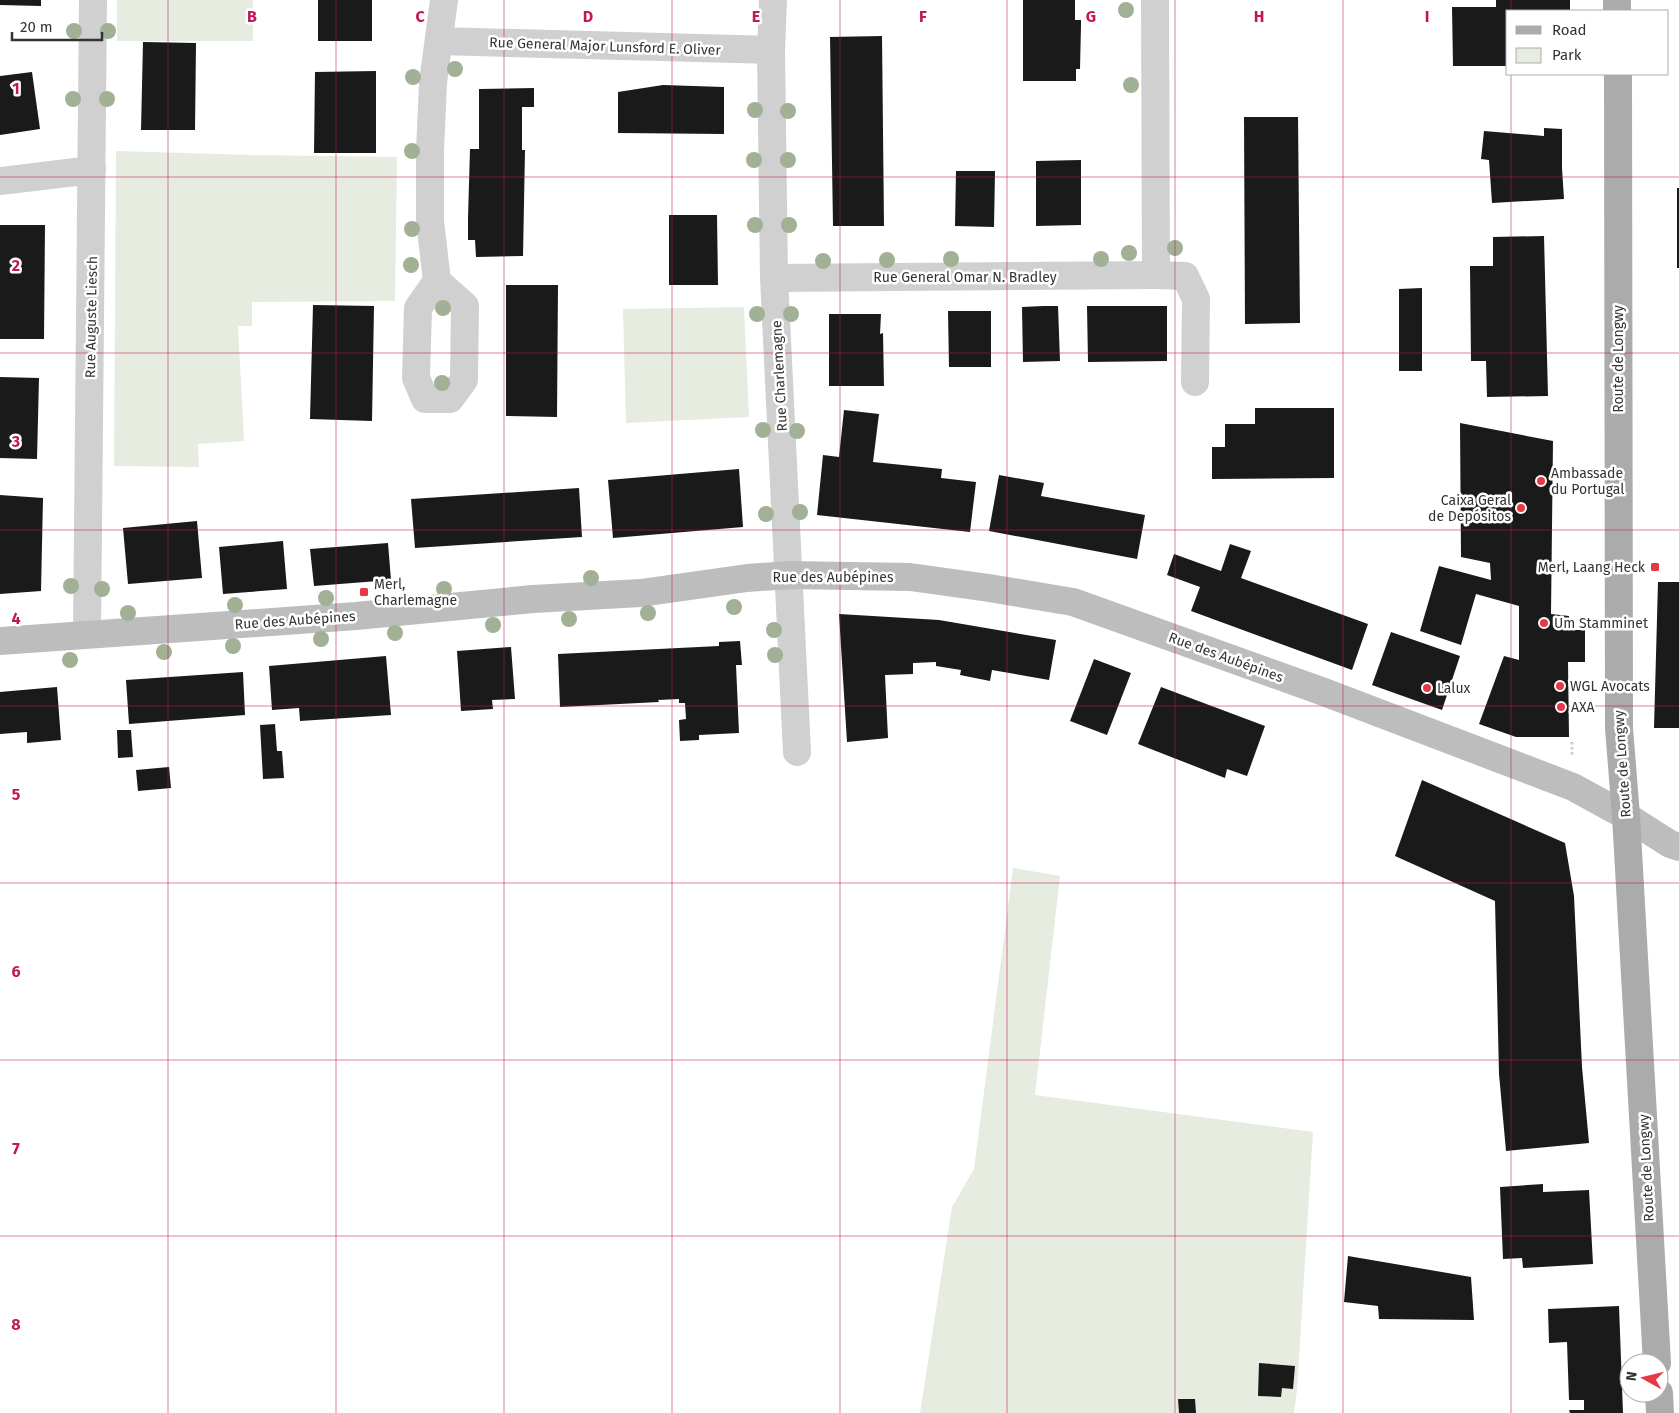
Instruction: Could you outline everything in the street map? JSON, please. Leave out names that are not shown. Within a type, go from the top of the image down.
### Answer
[{"type":"main road","name":"Route de Longwy","points":[[1618,75],[1619,728],[1626,816],[1656,1353]]},
{"type":"street","name":"Rue Auguste Liesch","points":[[87,634],[93,0]]},
{"type":"street","points":[[438,281],[430,221],[430,151],[433,83],[444,0]]},
{"type":"street","name":"Rue Charlemagne","points":[[773,0],[771,50],[774,278],[797,752]]},
{"type":"street","points":[[1155,0],[1156,275]]},
{"type":"street","name":"Rue General Major Lunsford E. Oliver","points":[[439,41],[771,50]]},
{"type":"street","points":[[0,180],[92,170]]},
{"type":"street","name":"Rue General Omar N. Bradley","points":[[774,278],[1185,276],[1196,299],[1195,382]]},
{"type":"street","name":"Rue des Aubépines","points":[[0,641],[356,616],[533,599],[641,593],[747,578],[788,575],[910,577],[1074,602],[1324,692],[1573,787],[1626,816],[1670,844],[1679,847]]},
{"type":"green space","points":[[117,0],[253,0],[253,41],[117,41]]},
{"type":"green space","points":[[116,151],[397,157],[395,301],[252,302],[252,326],[238,326],[244,441],[198,444],[199,467],[114,466]]},
{"type":"green space","points":[[744,307],[749,417],[626,423],[623,309]]},
{"type":"green space","points":[[1013,868],[1060,876],[1035,1095],[1313,1132],[1294,1413],[920,1413],[952,1207],[974,1169]]},
{"type":"building","points":[[0,0],[41,0],[41,6],[0,5]]},
{"type":"building","points":[[318,0],[372,0],[372,41],[318,41]]},
{"type":"building","points":[[1023,0],[1075,0],[1075,20],[1081,20],[1080,69],[1076,69],[1076,81],[1023,81]]},
{"type":"building","points":[[1496,0],[1570,0],[1570,10],[1506,10],[1506,66],[1453,66],[1452,7],[1496,7]]},
{"type":"building","points":[[882,36],[884,226],[833,226],[830,37]]},
{"type":"building","points":[[143,42],[196,43],[195,130],[141,130]]},
{"type":"building","points":[[376,71],[376,153],[314,153],[315,72]]},
{"type":"building","points":[[32,72],[40,129],[0,135],[0,76]]},
{"type":"building","points":[[663,85],[724,87],[724,134],[618,133],[618,92]]},
{"type":"building","points":[[534,88],[534,107],[522,107],[522,150],[525,150],[523,256],[476,257],[475,240],[468,240],[468,218],[470,149],[479,149],[479,89]]},
{"type":"building","points":[[1244,117],[1298,117],[1300,323],[1245,324]]},
{"type":"building","points":[[1544,128],[1562,129],[1564,199],[1492,203],[1489,160],[1481,159],[1484,131],[1544,136]]},
{"type":"building","points":[[1081,160],[1081,225],[1036,226],[1036,161]]},
{"type":"building","points":[[956,171],[995,171],[994,227],[955,226]]},
{"type":"building","points":[[1677,188],[1679,188],[1679,268],[1677,268]]},
{"type":"building","points":[[669,215],[717,215],[718,285],[669,285]]},
{"type":"building","points":[[0,225],[45,225],[44,339],[0,339]]},
{"type":"building","points":[[1544,236],[1548,396],[1487,397],[1486,361],[1471,361],[1470,266],[1493,266],[1493,237]]},
{"type":"building","points":[[506,285],[558,285],[557,417],[506,416]]},
{"type":"building","points":[[1422,288],[1422,371],[1399,371],[1399,289]]},
{"type":"building","points":[[313,305],[374,306],[372,421],[310,419]]},
{"type":"building","points":[[1058,306],[1060,361],[1023,362],[1022,307]]},
{"type":"building","points":[[1087,306],[1167,306],[1167,361],[1088,362]]},
{"type":"building","points":[[948,311],[991,311],[991,367],[949,367]]},
{"type":"building","points":[[829,314],[881,314],[880,334],[883,333],[884,386],[829,386]]},
{"type":"building","points":[[0,377],[39,378],[37,459],[0,458]]},
{"type":"building","points":[[1255,408],[1334,408],[1334,478],[1212,479],[1212,447],[1225,447],[1225,424],[1255,424]]},
{"type":"building","points":[[844,410],[879,414],[873,462],[942,469],[941,478],[976,482],[970,532],[817,515],[823,455],[839,457]]},
{"type":"building","points":[[1460,423],[1553,441],[1551,614],[1569,616],[1569,630],[1585,630],[1585,662],[1568,662],[1569,737],[1516,737],[1479,724],[1504,656],[1519,660],[1519,606],[1476,594],[1461,645],[1420,631],[1439,566],[1491,580],[1490,563],[1461,557]]},
{"type":"building","points":[[739,469],[743,527],[613,538],[608,480]]},
{"type":"building","points":[[999,475],[1044,483],[1041,496],[1145,515],[1137,559],[989,531]]},
{"type":"building","points":[[579,488],[582,537],[415,548],[411,499]]},
{"type":"building","points":[[0,495],[43,498],[41,591],[0,594]]},
{"type":"building","points":[[197,521],[202,578],[128,584],[123,528]]},
{"type":"building","points":[[283,541],[287,589],[223,594],[219,547]]},
{"type":"building","points":[[388,543],[391,580],[314,586],[310,549]]},
{"type":"building","points":[[1230,544],[1251,551],[1241,578],[1368,624],[1352,670],[1191,611],[1200,587],[1167,575],[1174,554],[1221,571]]},
{"type":"building","points":[[1658,582],[1679,582],[1679,728],[1654,728]]},
{"type":"building","points":[[839,614],[939,620],[1056,640],[1049,680],[992,670],[990,681],[960,675],[961,670],[936,666],[936,662],[913,663],[913,674],[885,675],[888,738],[847,742]]},
{"type":"building","points":[[1391,632],[1460,656],[1442,710],[1372,685]]},
{"type":"building","points":[[740,641],[742,665],[736,665],[739,733],[699,735],[699,740],[680,741],[679,720],[686,719],[685,703],[679,703],[679,699],[658,700],[659,702],[560,707],[558,654],[719,646],[719,642]]},
{"type":"building","points":[[511,647],[515,699],[492,700],[493,709],[461,711],[457,651]]},
{"type":"building","points":[[386,656],[391,715],[300,721],[299,708],[272,710],[269,666]]},
{"type":"building","points":[[1094,659],[1131,673],[1107,735],[1070,721]]},
{"type":"building","points":[[243,672],[245,715],[129,724],[126,680]]},
{"type":"building","points":[[57,687],[61,740],[27,743],[27,732],[0,734],[0,692]]},
{"type":"building","points":[[1161,687],[1265,726],[1247,776],[1227,769],[1225,778],[1138,744]]},
{"type":"building","points":[[275,724],[277,751],[282,751],[284,778],[263,779],[260,725]]},
{"type":"building","points":[[117,730],[131,730],[133,757],[118,758]]},
{"type":"building","points":[[169,767],[171,788],[138,791],[136,770]]},
{"type":"building","points":[[1422,780],[1565,843],[1574,896],[1582,1067],[1589,1143],[1506,1151],[1499,1074],[1495,901],[1395,856]]},
{"type":"building","points":[[1543,1184],[1543,1192],[1589,1190],[1593,1264],[1523,1268],[1522,1258],[1503,1259],[1500,1187]]},
{"type":"building","points":[[1348,1256],[1471,1277],[1474,1320],[1379,1319],[1378,1306],[1344,1302]]},
{"type":"building","points":[[1619,1306],[1621,1353],[1619,1353],[1619,1403],[1623,1403],[1623,1413],[1570,1413],[1569,1410],[1584,1410],[1584,1400],[1569,1400],[1567,1342],[1549,1343],[1548,1309]]},
{"type":"building","points":[[1259,1363],[1295,1366],[1293,1389],[1282,1388],[1281,1397],[1258,1396]]},
{"type":"building","points":[[1178,1399],[1195,1399],[1196,1413],[1179,1413]]},
{"type":"place","name":"Ambassade du Portugal","points":[[1541,481]]},
{"type":"place","name":"Caixa Geral de Depósitos","points":[[1521,508]]},
{"type":"place","name":"Merl, Laang Heck","points":[[1655,567]]},
{"type":"place","name":"Merl, Charlemagne","points":[[364,592]]},
{"type":"place","name":"Um Stamminet","points":[[1544,623]]},
{"type":"place","name":"WGL Avocats","points":[[1560,686]]},
{"type":"place","name":"Lalux","points":[[1427,688]]},
{"type":"place","name":"AXA","points":[[1561,707]]}]
